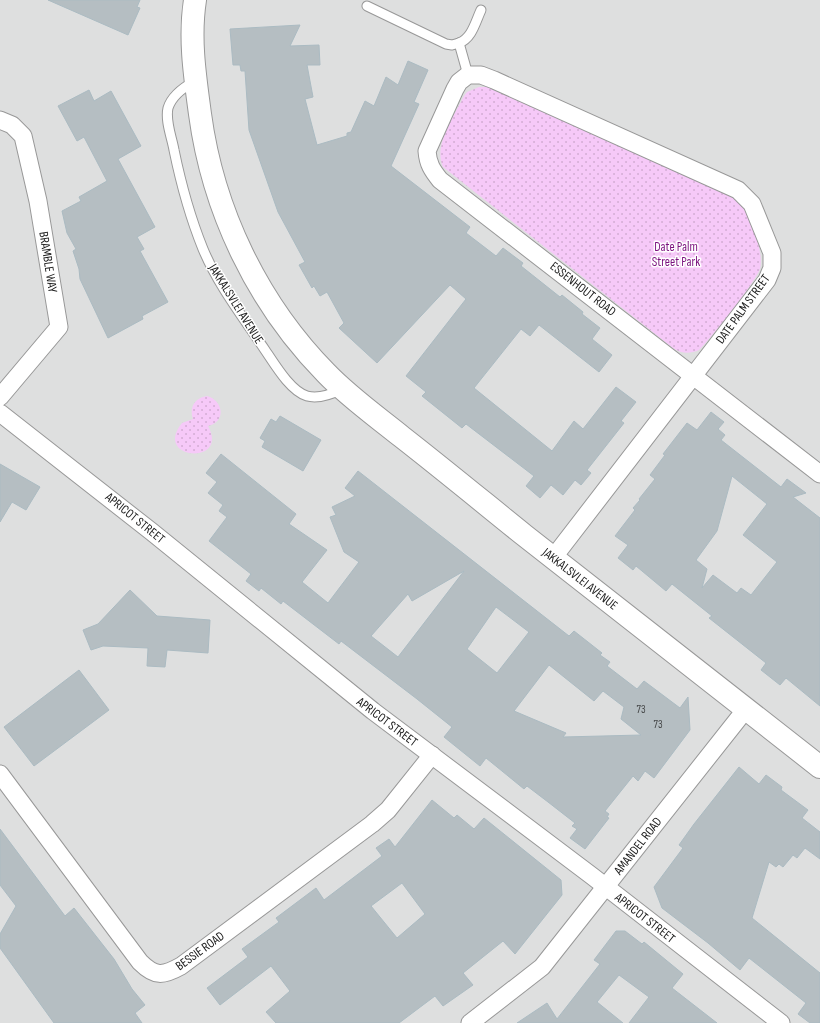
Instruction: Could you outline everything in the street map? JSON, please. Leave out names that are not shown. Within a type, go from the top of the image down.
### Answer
[{"type":"street","name":"JAKKALSVLEI AVENUE","points":[[182,0],[202,128],[211,169],[226,218],[237,244],[262,291],[286,326],[311,357],[342,389],[553,558],[820,767]]},
{"type":"street","name":"JAKKALSVLEI AVENUE","points":[[194,71],[195,0]]},
{"type":"street","name":"ESSENHOUT ROAD","points":[[468,75],[459,82],[454,89],[427,151],[428,161],[432,171],[440,180],[820,474]]},
{"type":"street","name":"DATE PALM STREET","points":[[468,75],[481,75],[494,80],[725,183],[742,193],[752,204],[772,253],[772,268],[767,280],[553,558]]},
{"type":"street","name":"BRAMBLE WAY","points":[[0,120],[12,125],[23,136],[38,201],[59,327],[0,397]]},
{"type":"street","name":"APRICOT STREET","points":[[0,413],[152,532],[373,711],[605,887],[777,1022]]},
{"type":"street","name":"AMANDEL ROAD","points":[[470,1023],[542,967],[746,709]]},
{"type":"street","name":"BESSIE ROAD","points":[[0,774],[140,962],[148,969],[159,974],[169,973],[181,966],[372,824],[388,810],[432,755]]},
{"type":"lane","points":[[367,6],[452,46],[464,41],[470,34],[481,10]]},
{"type":"lane","points":[[459,44],[468,75]]},
{"type":"lane","name":"JAKKALSVLEI AVENUE","points":[[194,71],[168,108],[168,121],[183,194],[203,250],[227,294],[281,373],[298,391],[307,396],[317,397],[342,389]]},
{"type":"shaded area","points":[[0,0],[820,0],[820,1023],[0,1023]]},
{"type":"green space","name":"Date Palm Street Park","points":[[479,87],[487,87],[726,194],[741,205],[753,226],[759,245],[761,262],[760,269],[757,276],[732,310],[713,335],[699,350],[686,353],[673,348],[443,167],[441,150],[450,122],[467,92]]},
{"type":"green space","points":[[207,396],[217,402],[221,411],[218,420],[214,424],[208,426],[212,439],[209,448],[202,452],[192,453],[183,451],[176,445],[175,435],[182,423],[193,419],[192,411],[196,401]]},
{"type":"building","points":[[48,0],[140,0],[137,7],[140,8],[128,35]]},
{"type":"building","points":[[300,25],[290,46],[319,45],[320,65],[307,65],[313,97],[305,99],[317,145],[347,136],[347,133],[351,132],[365,101],[374,106],[386,77],[398,85],[408,61],[428,70],[414,102],[419,104],[391,166],[470,227],[466,233],[496,256],[503,248],[523,263],[521,266],[560,297],[562,295],[583,312],[582,314],[600,328],[592,339],[612,355],[599,372],[539,325],[530,336],[521,329],[474,388],[552,451],[574,421],[583,429],[616,387],[636,402],[621,421],[624,423],[587,470],[591,473],[581,485],[575,480],[563,495],[551,485],[540,498],[526,486],[534,476],[466,424],[462,428],[422,396],[426,392],[406,376],[466,299],[450,285],[377,363],[339,328],[344,323],[327,292],[320,296],[314,286],[312,288],[299,265],[305,262],[278,212],[249,130],[245,71],[241,71],[240,65],[233,65],[230,29]]},
{"type":"building","points":[[89,90],[94,101],[111,91],[141,146],[118,159],[155,227],[137,237],[144,249],[140,251],[168,302],[142,316],[143,319],[108,338],[80,279],[79,269],[73,251],[76,249],[67,233],[62,211],[81,201],[79,197],[107,181],[84,137],[77,141],[58,106]]},
{"type":"building","points":[[711,412],[724,422],[718,429],[725,435],[721,440],[781,487],[787,479],[806,493],[793,497],[820,518],[820,706],[786,678],[780,685],[761,670],[766,663],[709,618],[712,616],[672,584],[666,591],[636,566],[633,570],[618,558],[628,545],[615,536],[635,510],[633,508],[640,500],[639,499],[655,479],[650,475],[665,455],[663,454],[687,423],[697,430]],"holes":[[[732,476],[767,504],[743,535],[777,562],[751,595],[741,588],[737,593],[713,575],[702,588],[707,569],[696,560],[717,531]]]},
{"type":"building","points":[[280,416],[321,440],[303,471],[262,447],[265,441],[260,438],[271,419],[276,422]]},
{"type":"building","points":[[221,454],[296,514],[289,524],[327,550],[302,582],[328,603],[359,562],[344,552],[330,517],[336,515],[332,507],[355,496],[345,488],[358,471],[569,636],[574,631],[602,653],[600,655],[610,662],[607,666],[637,689],[644,681],[680,708],[688,697],[690,730],[654,778],[645,771],[638,781],[633,776],[605,811],[609,814],[607,817],[609,818],[585,849],[570,838],[577,829],[572,826],[575,823],[527,786],[524,789],[486,758],[480,766],[444,737],[452,727],[417,699],[341,641],[339,644],[283,601],[281,604],[261,588],[259,591],[246,581],[251,574],[209,541],[227,517],[219,511],[223,505],[208,493],[217,482],[206,473]],"holes":[[[464,571],[398,657],[371,636],[408,594],[412,601]],[[496,607],[529,632],[497,673],[467,649]],[[549,665],[594,701],[603,691],[624,707],[621,719],[641,735],[563,737],[566,733],[514,711]]]},
{"type":"building","points":[[0,464],[40,487],[26,510],[12,502],[0,522]]},
{"type":"building","points":[[130,590],[157,616],[210,620],[208,653],[167,650],[165,667],[147,666],[148,648],[103,646],[91,650],[83,630],[98,624]]},
{"type":"building","points":[[79,670],[109,710],[34,766],[4,727]]},
{"type":"building","points":[[739,767],[759,784],[766,775],[782,787],[781,790],[808,810],[802,818],[820,832],[820,859],[805,848],[797,858],[793,855],[783,867],[779,864],[776,867],[769,862],[752,918],[820,973],[820,1023],[810,1023],[798,1014],[806,1003],[749,958],[740,970],[708,943],[662,908],[654,887],[683,848],[679,845]]},
{"type":"building","points":[[432,800],[454,818],[457,815],[474,829],[484,818],[561,880],[562,895],[515,954],[503,941],[463,973],[473,985],[443,1006],[435,996],[399,1023],[276,1023],[266,1012],[290,991],[271,966],[220,1005],[207,988],[248,957],[242,949],[279,922],[276,918],[316,888],[324,900],[382,856],[376,848],[389,839],[395,847]],"holes":[[[402,883],[425,914],[397,938],[371,906]]]},
{"type":"building","points":[[0,829],[65,916],[74,908],[114,959],[132,989],[145,1005],[135,1013],[142,1023],[54,1023],[0,948],[0,934],[16,906],[0,885]]},
{"type":"building","points":[[616,931],[625,931],[642,944],[644,942],[683,974],[672,988],[717,1023],[629,1023],[649,997],[619,975],[597,1002],[623,1023],[517,1023],[547,1003],[557,1019],[600,964],[594,960]]}]
